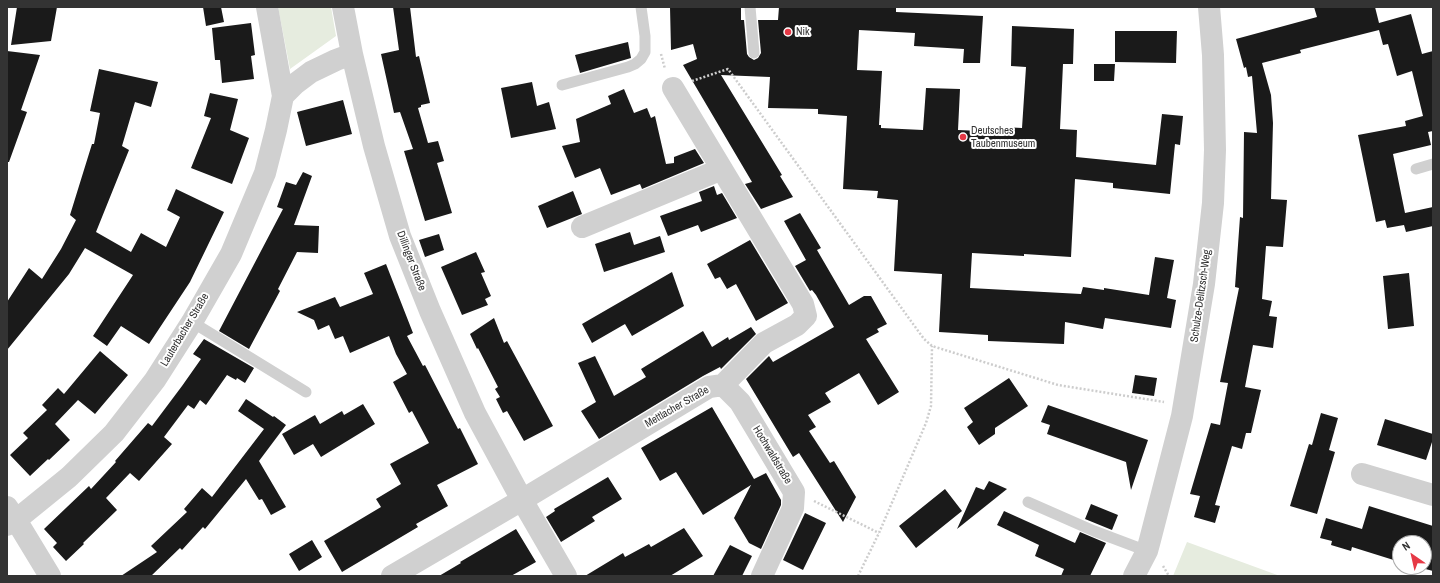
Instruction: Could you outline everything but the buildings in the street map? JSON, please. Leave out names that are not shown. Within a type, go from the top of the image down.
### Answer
[{"type":"street","name":"Lauterbacher Straße","points":[[10,517],[69,477],[114,433],[154,380],[192,322],[230,254],[265,173],[283,96],[267,7]]},
{"type":"street","name":"Dillinger Straße","points":[[343,7],[352,54],[374,146],[400,236],[430,311],[475,413],[522,500]]},
{"type":"street","name":"Schulze-Delitzsch-Weg","points":[[1134,576],[1146,551],[1184,406],[1204,284],[1213,203],[1215,150],[1213,55],[1209,7]]},
{"type":"street","points":[[283,96],[295,84],[312,72],[352,54]]},
{"type":"street","name":"Mettlacher Straße","points":[[392,576],[522,500],[709,387],[722,385],[764,343],[797,325],[806,316],[803,304],[673,88]]},
{"type":"street","points":[[582,227],[722,169]]},
{"type":"street","name":"Hochwaldstraße","points":[[722,385],[740,402],[794,492],[793,508],[762,576]]},
{"type":"street","points":[[1362,474],[1433,495]]},
{"type":"street","points":[[522,500],[566,576]]},
{"type":"street","points":[[10,517],[50,576]]},
{"type":"lane","points":[[562,85],[628,67],[641,59],[645,52],[645,36],[641,7]]},
{"type":"lane","points":[[750,7],[754,53]]},
{"type":"lane","points":[[1416,169],[1433,164]]},
{"type":"lane","points":[[192,322],[306,392]]},
{"type":"lane","points":[[1028,502],[1094,531],[1146,551]]},
{"type":"path","points":[[673,88],[728,69],[924,339],[932,346],[1058,385],[1184,406]]},
{"type":"path","points":[[858,576],[879,533],[926,423],[931,406],[932,346]]},
{"type":"path","points":[[794,492],[879,533]]},
{"type":"shaded area","points":[[278,7],[331,7],[336,36],[290,69]]},
{"type":"shaded area","points":[[1187,542],[1280,576],[1173,576]]},
{"type":"place","name":"Nik","points":[[788,32]]},
{"type":"place","name":"Deutsches Taubenmuseum","points":[[963,137]]}]
